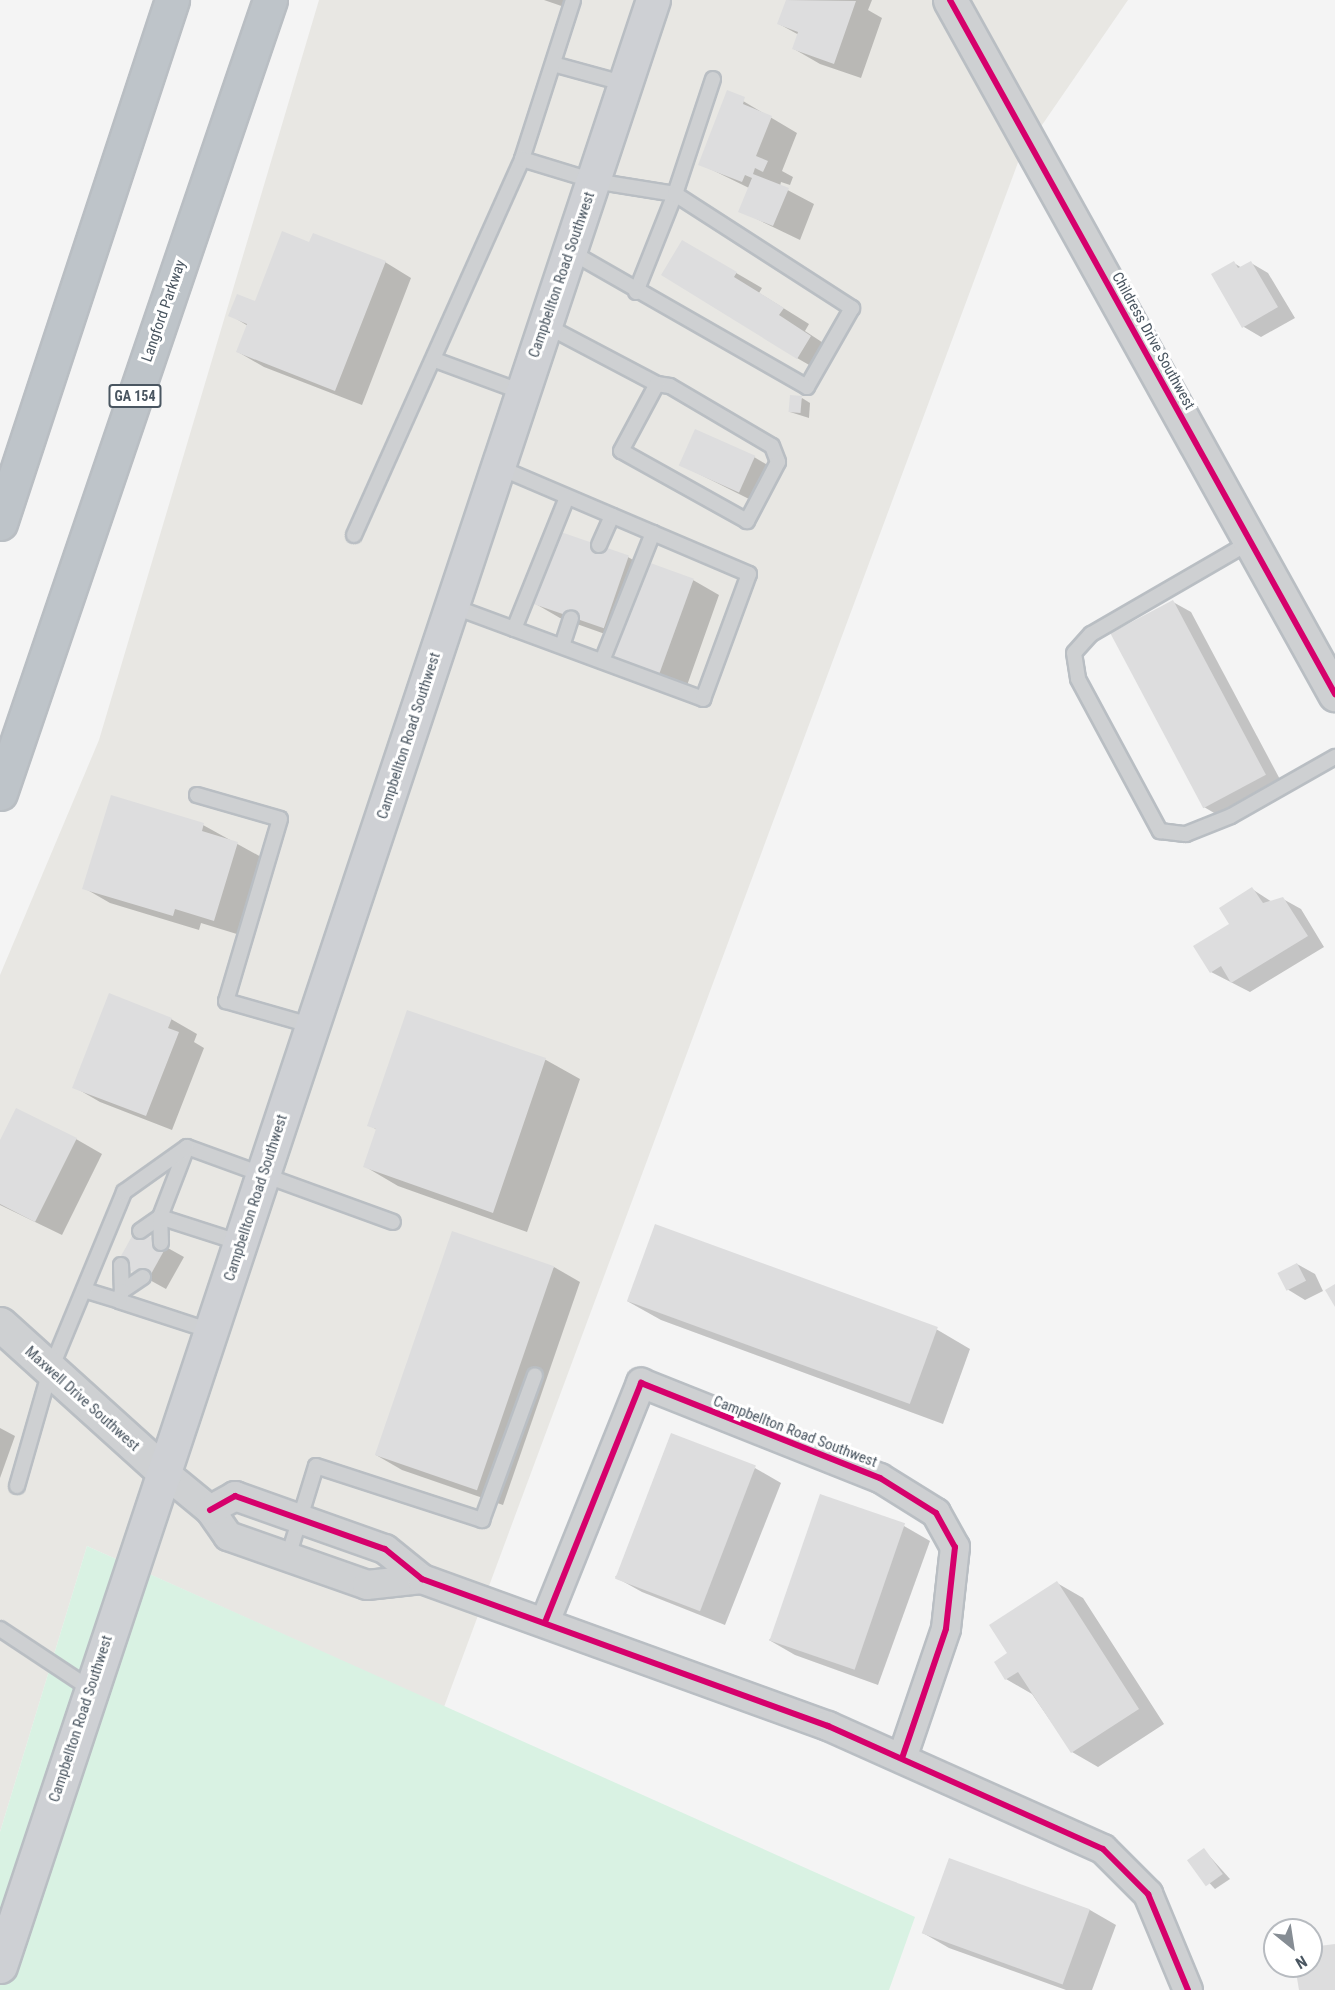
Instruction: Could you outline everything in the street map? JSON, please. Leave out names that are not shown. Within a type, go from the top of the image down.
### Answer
[{"type":"highway","points":[[0,523],[172,0]]},
{"type":"highway","name":"Langford Parkway","points":[[0,793],[270,0]]},
{"type":"main road","name":"Campbellton Road Southwest","points":[[0,1966],[9,1914],[165,1473],[653,0]]},
{"type":"street","name":"Childress Drive Southwest","points":[[950,0],[1335,694]]},
{"type":"street","name":"Maxwell Drive Southwest","points":[[0,1324],[165,1473]]},
{"type":"street","name":"Campbellton Road Southwest","points":[[544,1622],[641,1383],[880,1478],[936,1513],[955,1547],[946,1629],[902,1758]]},
{"type":"street","points":[[165,1473],[210,1510],[228,1536],[367,1585],[422,1579]]},
{"type":"street","points":[[210,1510],[235,1496],[385,1549],[422,1579],[828,1726],[1103,1849],[1148,1894],[1188,1990]]},
{"type":"lane","points":[[354,536],[435,360],[522,159],[573,0]]},
{"type":"lane","points":[[553,64],[626,84]]},
{"type":"lane","points":[[636,292],[675,194],[713,79]]},
{"type":"lane","points":[[522,159],[594,181],[675,194],[852,308],[807,387],[636,292],[570,251]]},
{"type":"lane","points":[[545,325],[657,384],[670,386],[772,446],[778,462],[747,521],[621,451],[657,384]]},
{"type":"lane","points":[[435,360],[522,392]]},
{"type":"lane","points":[[452,606],[703,699],[749,574],[498,467]]},
{"type":"lane","points":[[514,629],[567,496]]},
{"type":"lane","points":[[599,546],[612,516]]},
{"type":"lane","points":[[602,661],[653,533]]},
{"type":"lane","points":[[1250,542],[1091,634],[1074,652],[1078,679],[1160,831],[1186,834],[1231,816],[1335,757]]},
{"type":"lane","points":[[562,646],[571,618]]},
{"type":"lane","points":[[197,795],[280,819],[226,1001],[313,1026]]},
{"type":"lane","points":[[187,1147],[264,1172],[393,1222]]},
{"type":"lane","points":[[161,1243],[160,1217],[187,1147]]},
{"type":"lane","points":[[17,1486],[50,1371],[124,1192],[187,1147]]},
{"type":"lane","points":[[140,1231],[160,1217]]},
{"type":"lane","points":[[160,1217],[241,1243]]},
{"type":"lane","points":[[120,1296],[121,1265]]},
{"type":"lane","points":[[120,1296],[143,1277]]},
{"type":"lane","points":[[84,1290],[120,1296],[211,1331]]},
{"type":"lane","points":[[288,1557],[316,1466],[482,1520],[535,1375]]},
{"type":"lane","points":[[0,1629],[89,1688]]},
{"type":"shaded area","points":[[319,0],[1128,0],[1020,157],[444,1707],[87,1546],[0,1832],[0,975],[99,740]]},
{"type":"green space","points":[[87,1546],[915,1917],[889,1990],[0,1990],[0,1832]]},
{"type":"building","points":[[786,0],[856,1],[834,64],[792,49],[798,32],[777,24]]},
{"type":"building","points":[[727,90],[745,97],[743,104],[772,116],[756,156],[768,161],[763,172],[755,168],[753,174],[789,188],[773,226],[738,212],[752,178],[745,175],[742,182],[698,165]]},
{"type":"building","points":[[282,231],[309,242],[313,233],[386,261],[335,391],[236,352],[247,324],[228,316],[237,294],[255,301]]},
{"type":"building","points":[[682,240],[737,272],[734,277],[784,308],[779,315],[811,336],[797,359],[661,275]]},
{"type":"building","points":[[1234,261],[1238,268],[1251,261],[1278,307],[1242,328],[1211,274]]},
{"type":"building","points":[[790,395],[802,396],[800,413],[789,412]]},
{"type":"building","points":[[695,429],[755,456],[739,492],[679,466]]},
{"type":"building","points":[[558,531],[629,555],[604,628],[533,604]]},
{"type":"building","points":[[645,561],[694,579],[657,680],[608,662]]},
{"type":"building","points":[[1173,600],[1266,775],[1203,808],[1110,633]]},
{"type":"building","points":[[111,795],[204,823],[202,831],[238,842],[214,921],[175,909],[173,916],[82,889]]},
{"type":"building","points":[[1252,887],[1263,903],[1283,897],[1308,936],[1231,983],[1221,966],[1210,973],[1193,946],[1229,924],[1219,908]]},
{"type":"building","points":[[109,993],[172,1018],[168,1028],[179,1032],[146,1116],[72,1088]]},
{"type":"building","points":[[407,1010],[546,1058],[493,1213],[363,1167],[376,1129],[367,1126]]},
{"type":"building","points":[[16,1108],[77,1138],[35,1222],[0,1204],[0,1140]]},
{"type":"building","points":[[655,1224],[938,1327],[910,1404],[627,1301]]},
{"type":"building","points":[[136,1229],[167,1246],[148,1280],[117,1263]]},
{"type":"building","points":[[452,1231],[554,1266],[477,1490],[375,1455]]},
{"type":"building","points":[[1297,1263],[1306,1281],[1286,1291],[1277,1273]]},
{"type":"building","points":[[1335,1284],[1335,1307],[1325,1290]]},
{"type":"building","points":[[671,1433],[756,1466],[700,1611],[615,1579]]},
{"type":"building","points":[[820,1494],[905,1523],[855,1670],[770,1641]]},
{"type":"building","points":[[1057,1581],[1139,1709],[1071,1753],[1018,1672],[1005,1680],[994,1662],[1007,1653],[989,1625]]},
{"type":"building","points":[[1204,1848],[1223,1874],[1206,1886],[1187,1860]]},
{"type":"building","points":[[949,1858],[1090,1909],[1063,1984],[922,1933]]},
{"type":"building","points":[[1335,1944],[1335,1990],[1299,1990],[1297,1978],[1323,1978],[1323,1946]]},
{"type":"cycle path","points":[[950,0],[1335,694]]},
{"type":"cycle path","points":[[545,1622],[641,1383],[880,1478],[936,1513],[955,1547],[946,1629],[902,1758]]},
{"type":"cycle path","points":[[210,1510],[235,1496],[385,1549],[422,1579],[828,1726],[1103,1849],[1148,1894],[1188,1990]]}]
